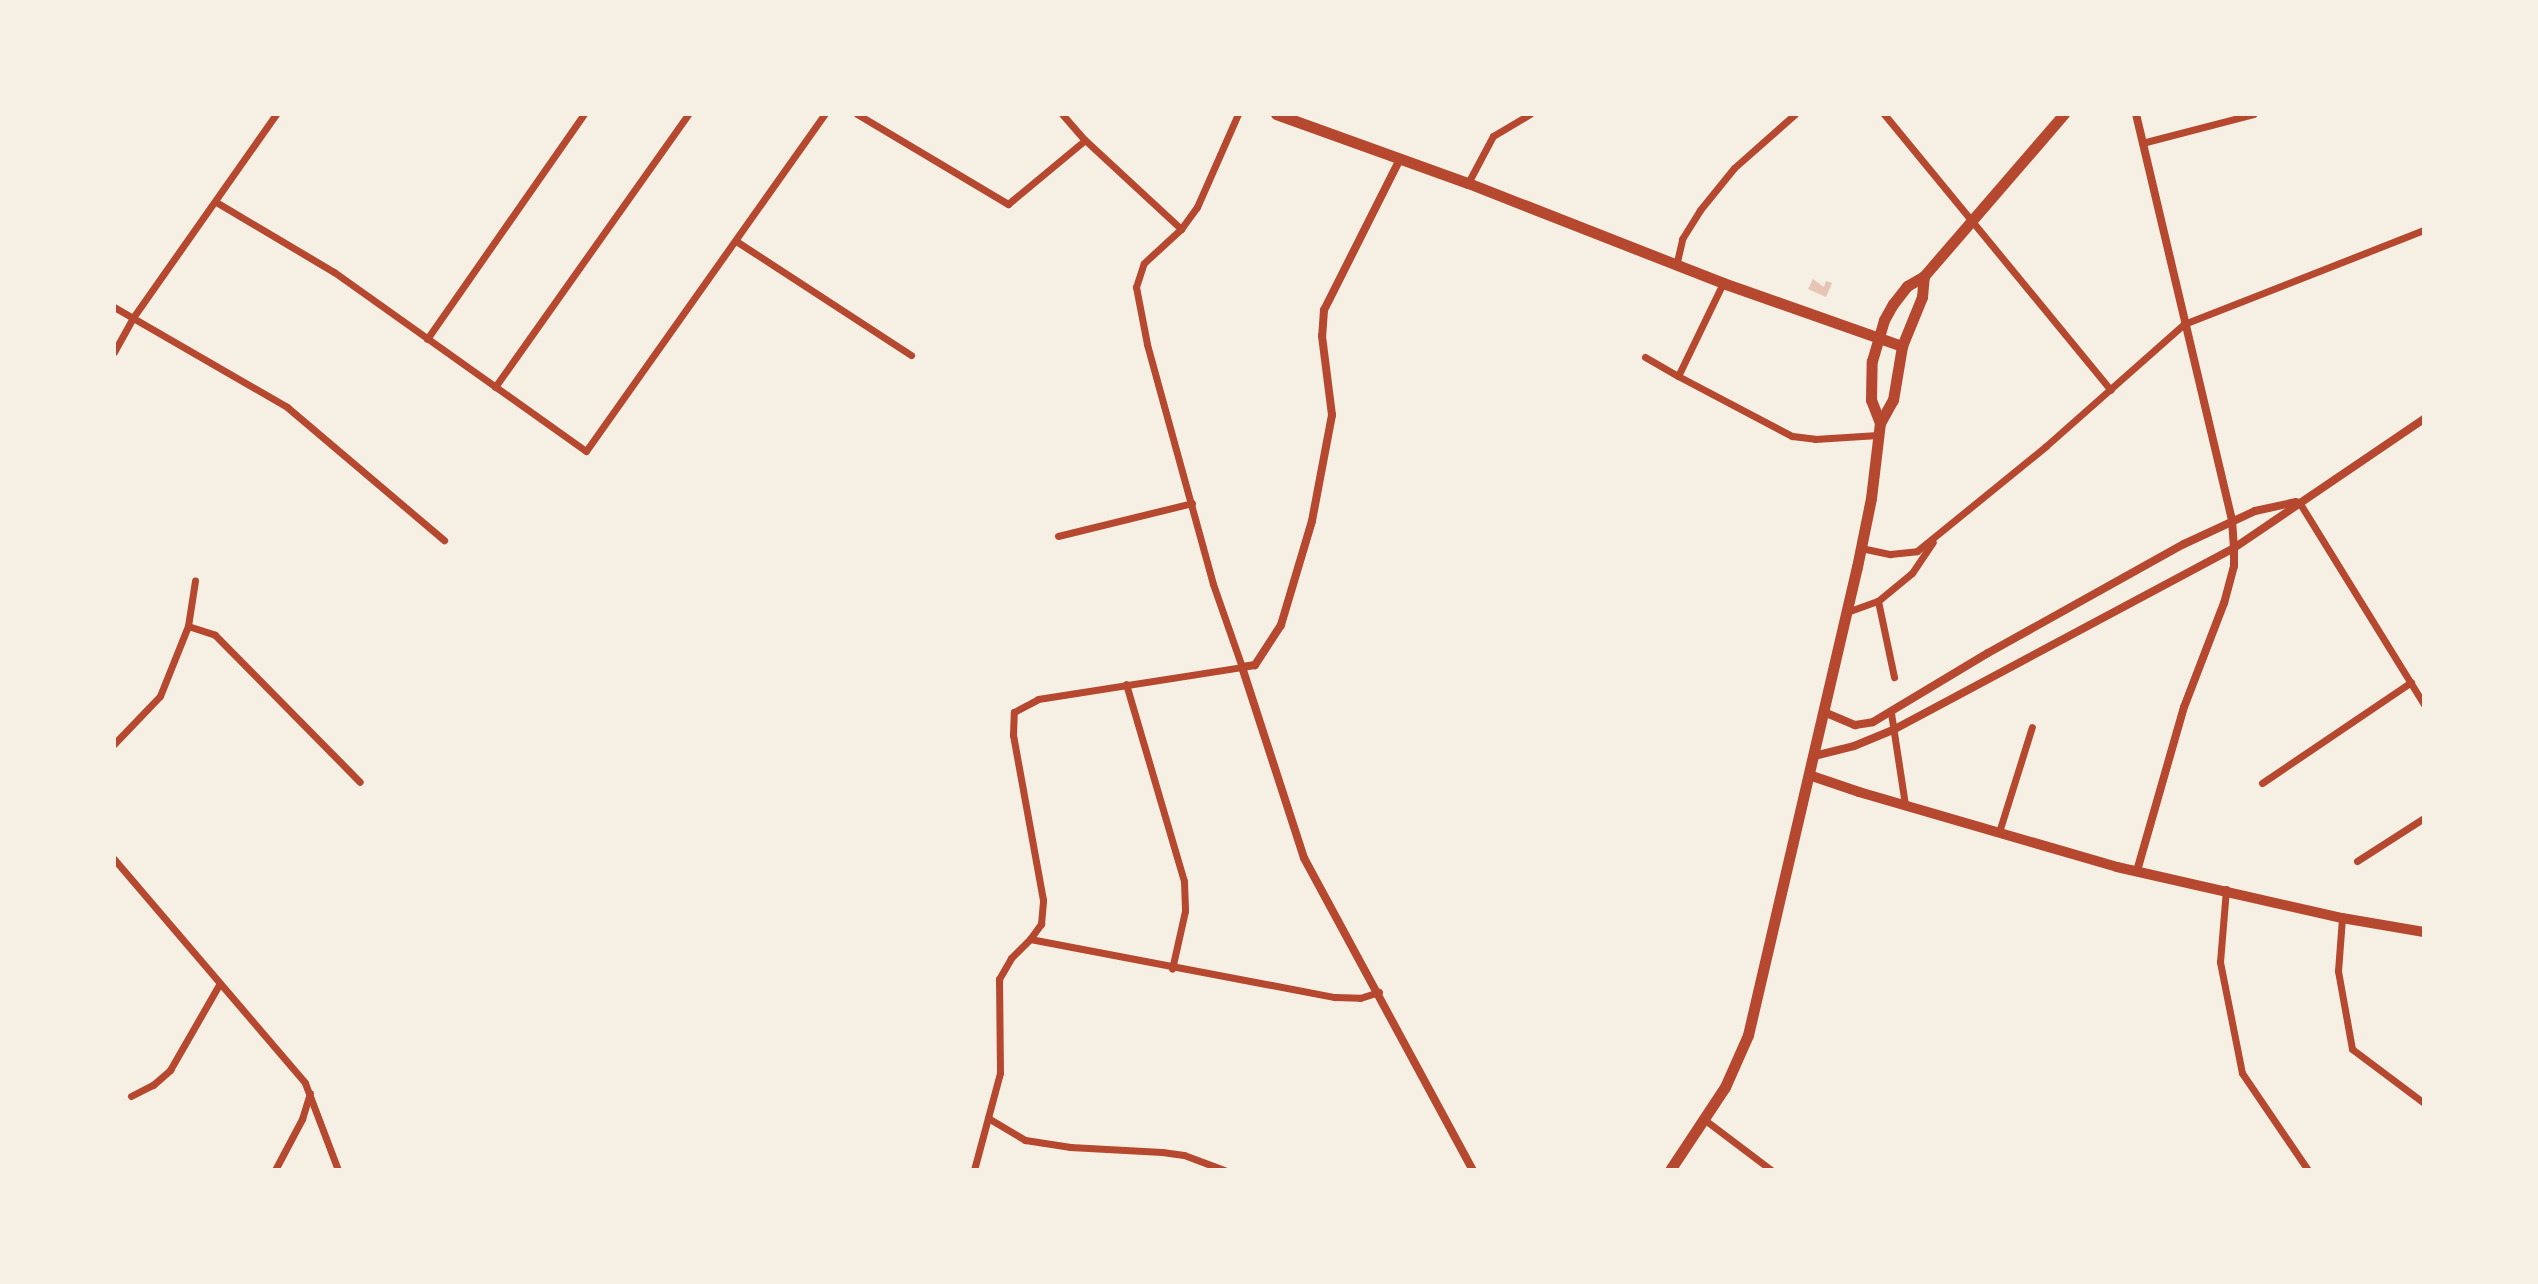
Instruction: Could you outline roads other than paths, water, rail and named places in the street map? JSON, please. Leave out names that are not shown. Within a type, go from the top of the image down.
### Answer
[{"type":"main road","points":[[1276,114],[1468,183],[1676,266],[1902,346]]},
{"type":"main road","points":[[1879,429],[1871,400],[1872,361],[1877,338],[1893,304],[1907,286],[1924,276],[2064,114]]},
{"type":"main road","points":[[1670,1170],[1705,1120],[1737,1064],[1748,1035],[1861,548],[1879,429],[1893,400],[1902,346],[1922,297],[1924,276]]},
{"type":"main road","points":[[1809,775],[2137,871],[2342,918],[2424,932]]},
{"type":"street","points":[[114,352],[132,319],[276,114]]},
{"type":"street","points":[[427,339],[584,114]]},
{"type":"street","points":[[495,387],[688,114]]},
{"type":"street","points":[[216,202],[300,250],[586,451],[825,114]]},
{"type":"street","points":[[857,114],[1008,204],[1085,140]]},
{"type":"street","points":[[1062,114],[1085,140],[1181,229]]},
{"type":"street","points":[[1238,114],[1197,207],[1181,229],[1144,263],[1136,287],[1147,344],[1225,624],[1304,858],[1380,992],[1473,1170]]},
{"type":"street","points":[[1468,183],[1493,136],[1530,114]]},
{"type":"street","points":[[1676,266],[1682,239],[1700,210],[1734,168],[1795,114]]},
{"type":"street","points":[[1884,114],[2111,390]]},
{"type":"street","points":[[2136,114],[2232,520],[2234,548],[2224,603],[2184,707],[2137,871]]},
{"type":"street","points":[[2142,143],[2253,114]]},
{"type":"street","points":[[974,1170],[1000,1073],[999,979],[1011,958],[1041,924],[1043,900],[1013,735],[1015,710],[1038,699],[1255,665],[1281,625],[1312,521],[1332,415],[1322,336],[1324,310],[1400,159]]},
{"type":"street","points":[[1861,548],[1900,554],[1917,551],[2111,390],[2184,324],[2424,230]]},
{"type":"street","points":[[736,241],[911,355]]},
{"type":"street","points":[[1678,376],[1723,283]]},
{"type":"street","points":[[114,307],[299,415],[444,540]]},
{"type":"street","points":[[1645,357],[1792,436],[1815,439],[1879,429]]},
{"type":"street","points":[[1814,756],[1893,730],[2234,548],[2424,419]]},
{"type":"street","points":[[1824,712],[1862,726],[1891,713],[1988,653],[2232,520],[2299,501]]},
{"type":"street","points":[[2299,501],[2424,704]]},
{"type":"street","points":[[1058,536],[1192,503]]},
{"type":"street","points":[[1847,612],[1878,601],[1912,573],[1937,537]]},
{"type":"street","points":[[114,744],[160,696],[188,626],[195,581]]},
{"type":"street","points":[[1878,601],[1894,677]]},
{"type":"street","points":[[188,626],[215,635],[360,782]]},
{"type":"street","points":[[2262,783],[2411,682]]},
{"type":"street","points":[[1126,684],[1184,881],[1184,919],[1172,969]]},
{"type":"street","points":[[1891,713],[1905,804]]},
{"type":"street","points":[[114,727],[123,735]]},
{"type":"street","points":[[1999,832],[2032,727]]},
{"type":"street","points":[[2357,861],[2424,818]]},
{"type":"street","points":[[114,859],[310,1093],[338,1170]]},
{"type":"street","points":[[2226,889],[2220,962],[2242,1073],[2308,1170]]},
{"type":"street","points":[[2342,918],[2338,971],[2352,1049],[2424,1103]]},
{"type":"street","points":[[1030,939],[1172,969],[1335,997],[1360,998],[1380,992]]},
{"type":"street","points":[[131,1096],[153,1085],[170,1070],[220,983]]},
{"type":"street","points":[[275,1170],[297,1130],[310,1093]]},
{"type":"street","points":[[988,1118],[1025,1140],[1070,1147],[1176,1154],[1224,1170]]},
{"type":"street","points":[[1705,1120],[1771,1170]]}]
